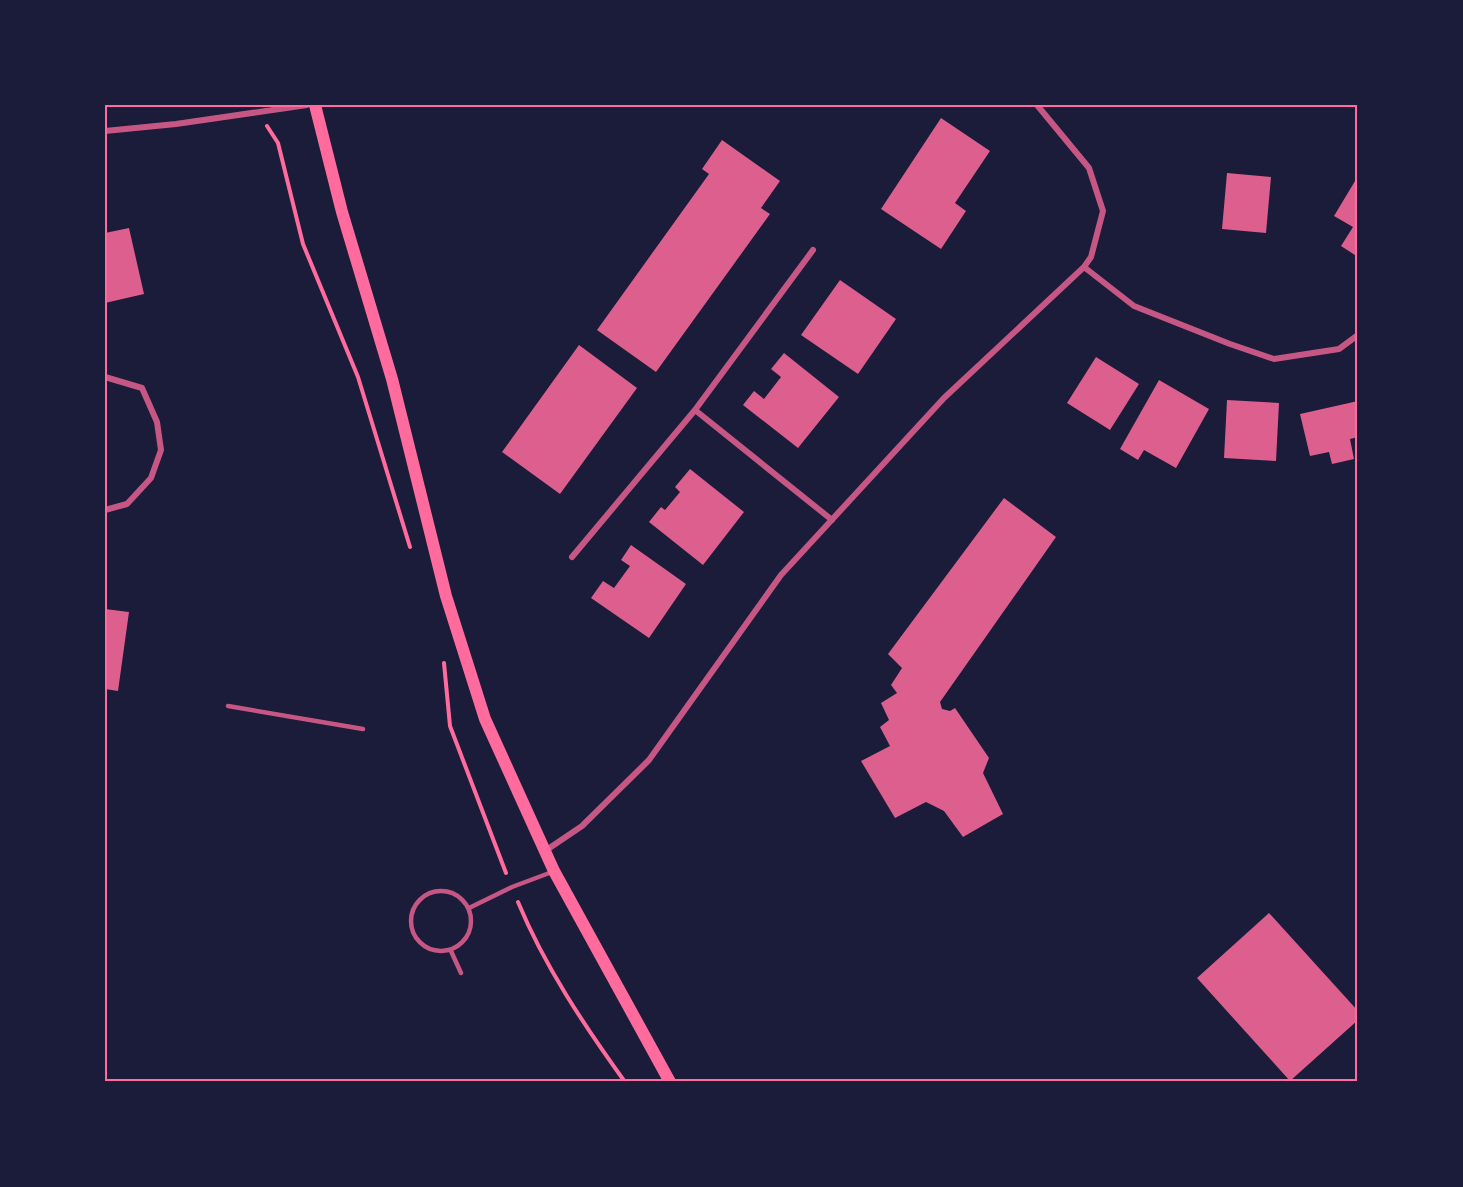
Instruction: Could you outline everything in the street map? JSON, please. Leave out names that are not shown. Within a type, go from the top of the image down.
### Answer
[{"type":"main road","points":[[315,105],[342,212],[392,379],[446,596],[485,719],[554,871],[670,1082]]},
{"type":"street","points":[[105,131],[176,124],[307,105]]},
{"type":"street","points":[[545,851],[582,826],[649,760],[781,575],[944,398],[1084,267],[1091,257],[1103,211],[1089,168],[1037,105]]},
{"type":"street","points":[[572,557],[695,410],[813,250]]},
{"type":"street","points":[[1084,267],[1134,306],[1230,345],[1275,358],[1339,349],[1358,335]]},
{"type":"street","points":[[105,377],[142,388],[157,422],[161,450],[152,478],[127,504],[105,510]]},
{"type":"street","points":[[695,410],[832,520]]},
{"type":"lane","points":[[228,706],[363,729]]},
{"type":"lane","points":[[470,908],[512,887],[554,871]]},
{"type":"lane","points":[[440,890],[458,895],[470,908],[472,925],[466,941],[451,951],[434,951],[418,942],[411,926],[413,909],[424,896],[440,890]]},
{"type":"lane","points":[[451,951],[461,973]]},
{"type":"building","points":[[941,118],[990,151],[955,203],[966,211],[941,249],[881,209]]},
{"type":"building","points":[[722,140],[780,181],[761,208],[770,214],[656,372],[597,330],[709,174],[702,169]]},
{"type":"building","points":[[1227,173],[1271,177],[1266,233],[1222,229]]},
{"type":"building","points":[[1358,176],[1358,257],[1341,246],[1353,227],[1334,216]]},
{"type":"building","points":[[129,228],[144,294],[105,303],[105,233]]},
{"type":"building","points":[[840,280],[896,319],[858,374],[801,335]]},
{"type":"building","points":[[579,345],[637,388],[560,494],[502,452]]},
{"type":"building","points":[[784,353],[839,397],[798,448],[743,405],[754,391],[764,399],[781,377],[771,369]]},
{"type":"building","points":[[1096,357],[1139,384],[1110,430],[1067,403]]},
{"type":"building","points":[[1159,380],[1209,409],[1176,468],[1144,450],[1138,460],[1120,449]]},
{"type":"building","points":[[1227,400],[1279,403],[1276,461],[1224,458]]},
{"type":"building","points":[[1358,401],[1358,437],[1350,439],[1354,459],[1332,464],[1329,452],[1310,456],[1300,414]]},
{"type":"building","points":[[690,469],[744,512],[703,565],[649,522],[661,507],[665,510],[680,492],[675,487]]},
{"type":"building","points":[[1004,498],[1056,537],[940,702],[942,709],[950,711],[955,708],[989,758],[983,773],[1003,814],[963,837],[944,811],[926,802],[895,818],[861,761],[890,746],[880,727],[889,720],[881,703],[897,693],[891,685],[902,668],[888,654]]},
{"type":"building","points":[[631,545],[686,584],[649,638],[591,598],[603,581],[614,588],[630,566],[621,560]]},
{"type":"building","points":[[105,609],[129,612],[118,691],[105,689]]},
{"type":"building","points":[[1269,913],[1358,1011],[1358,1020],[1290,1081],[1197,978]]}]
